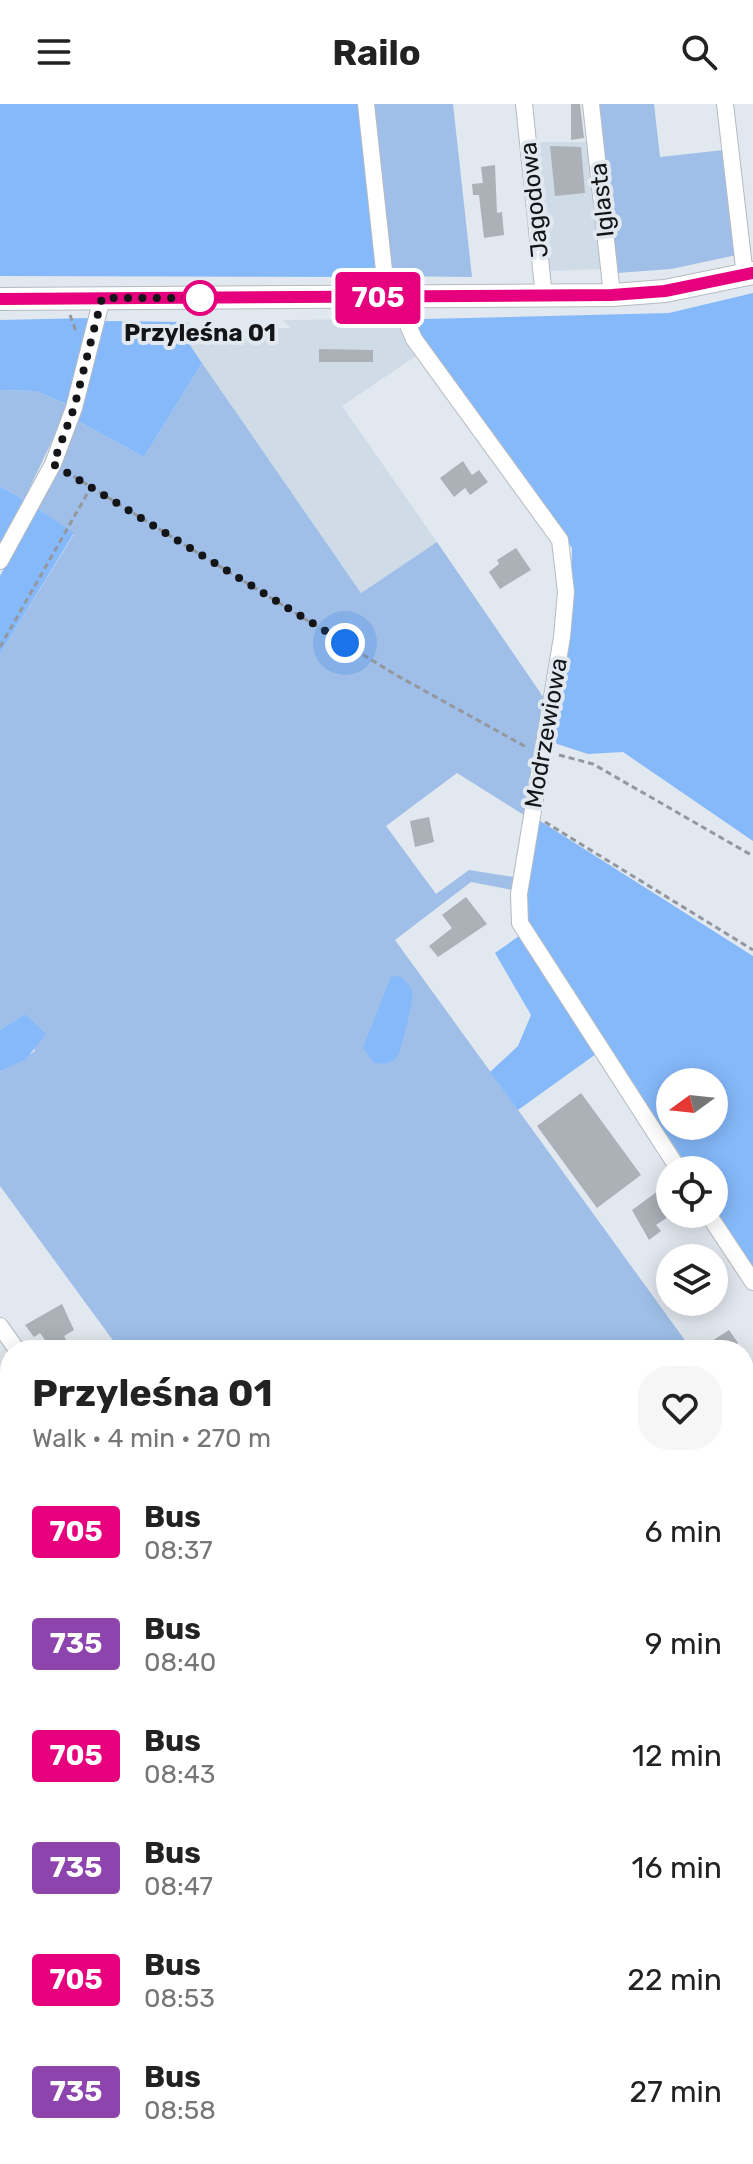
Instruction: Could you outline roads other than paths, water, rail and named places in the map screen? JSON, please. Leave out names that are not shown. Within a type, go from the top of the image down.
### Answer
[{"type":"main road","points":[[0,299],[612,295],[665,291],[749,274]]},
{"type":"street","name":"Modrzewiowa","points":[[366,104],[396,298],[414,339],[560,540],[566,592],[562,637],[519,894],[520,923],[670,1156]]},
{"type":"street","name":"Jagodowa","points":[[524,104],[544,297]]},
{"type":"street","name":"Iglasta","points":[[591,104],[612,295]]},
{"type":"street","points":[[725,104],[749,274]]},
{"type":"street","points":[[0,561],[53,464],[74,408],[102,298]]},
{"type":"street","points":[[717,1228],[753,1282]]},
{"type":"place","name":"Przyleśna 01","points":[[200,298]]}]
